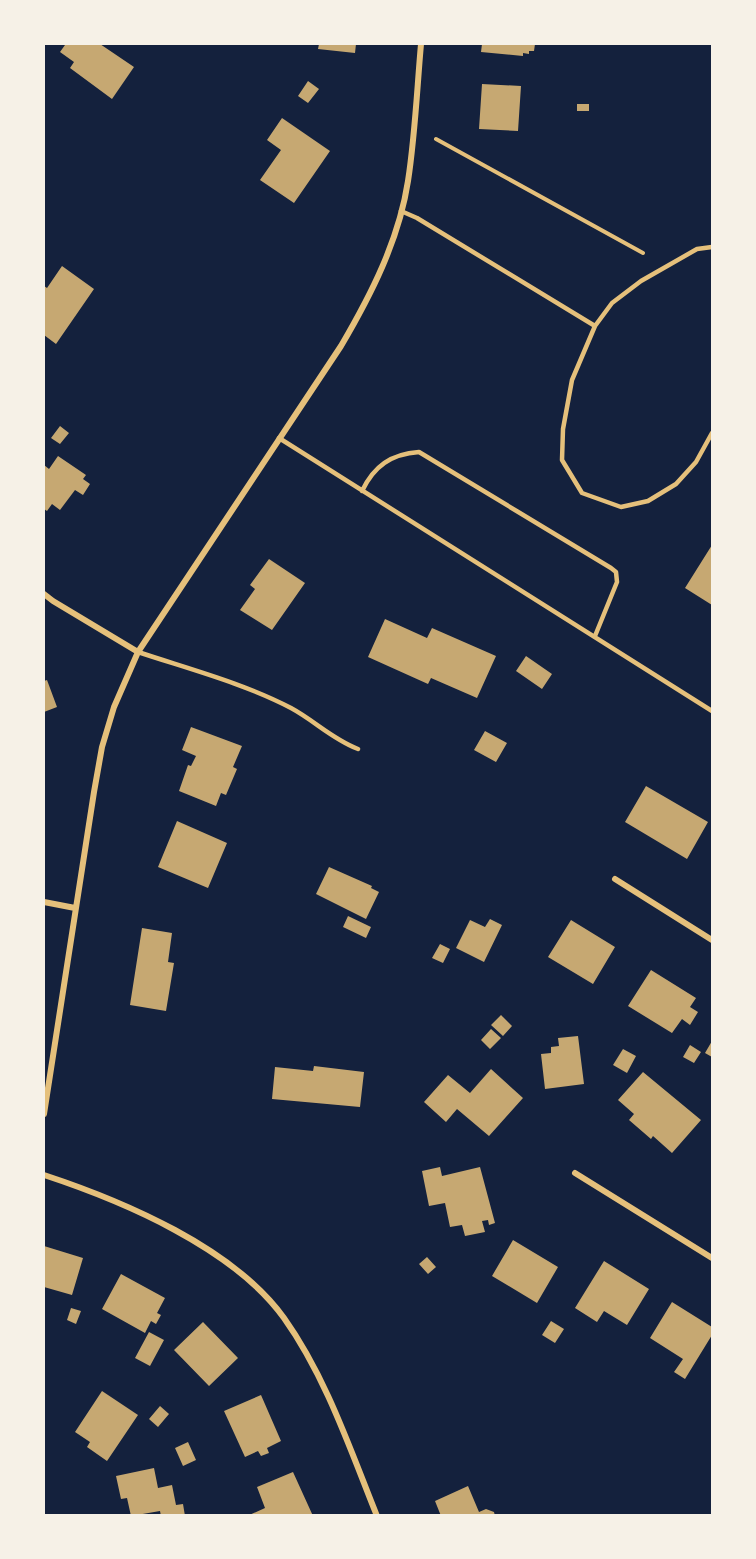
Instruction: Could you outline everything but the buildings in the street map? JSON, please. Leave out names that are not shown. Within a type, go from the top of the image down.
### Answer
[{"type":"street","points":[[44,1114],[102,747],[114,706],[138,652],[341,346],[366,303],[396,228],[408,182],[421,44]]},
{"type":"street","points":[[44,594],[53,602],[138,652]]},
{"type":"street","points":[[615,879],[712,940]]},
{"type":"street","points":[[44,902],[75,908]]},
{"type":"street","points":[[574,1173],[712,1258]]},
{"type":"street","points":[[44,1176],[93,1192],[164,1225],[227,1263],[256,1286],[283,1316],[318,1376],[377,1515]]},
{"type":"lane","points":[[401,211],[417,218],[595,326]]},
{"type":"lane","points":[[712,247],[697,249],[641,281],[612,303],[595,326],[572,380],[563,429],[562,460],[582,493],[621,507],[648,501],[676,484],[696,462],[712,433]]},
{"type":"lane","points":[[279,438],[712,711]]},
{"type":"lane","points":[[362,491],[368,478],[386,460],[403,453],[419,452],[611,568],[616,572],[617,582],[595,636]]},
{"type":"lane","points":[[138,652],[252,690],[293,709],[325,733],[343,744],[358,749]]},
{"type":"path","points":[[436,139],[643,254]]}]
